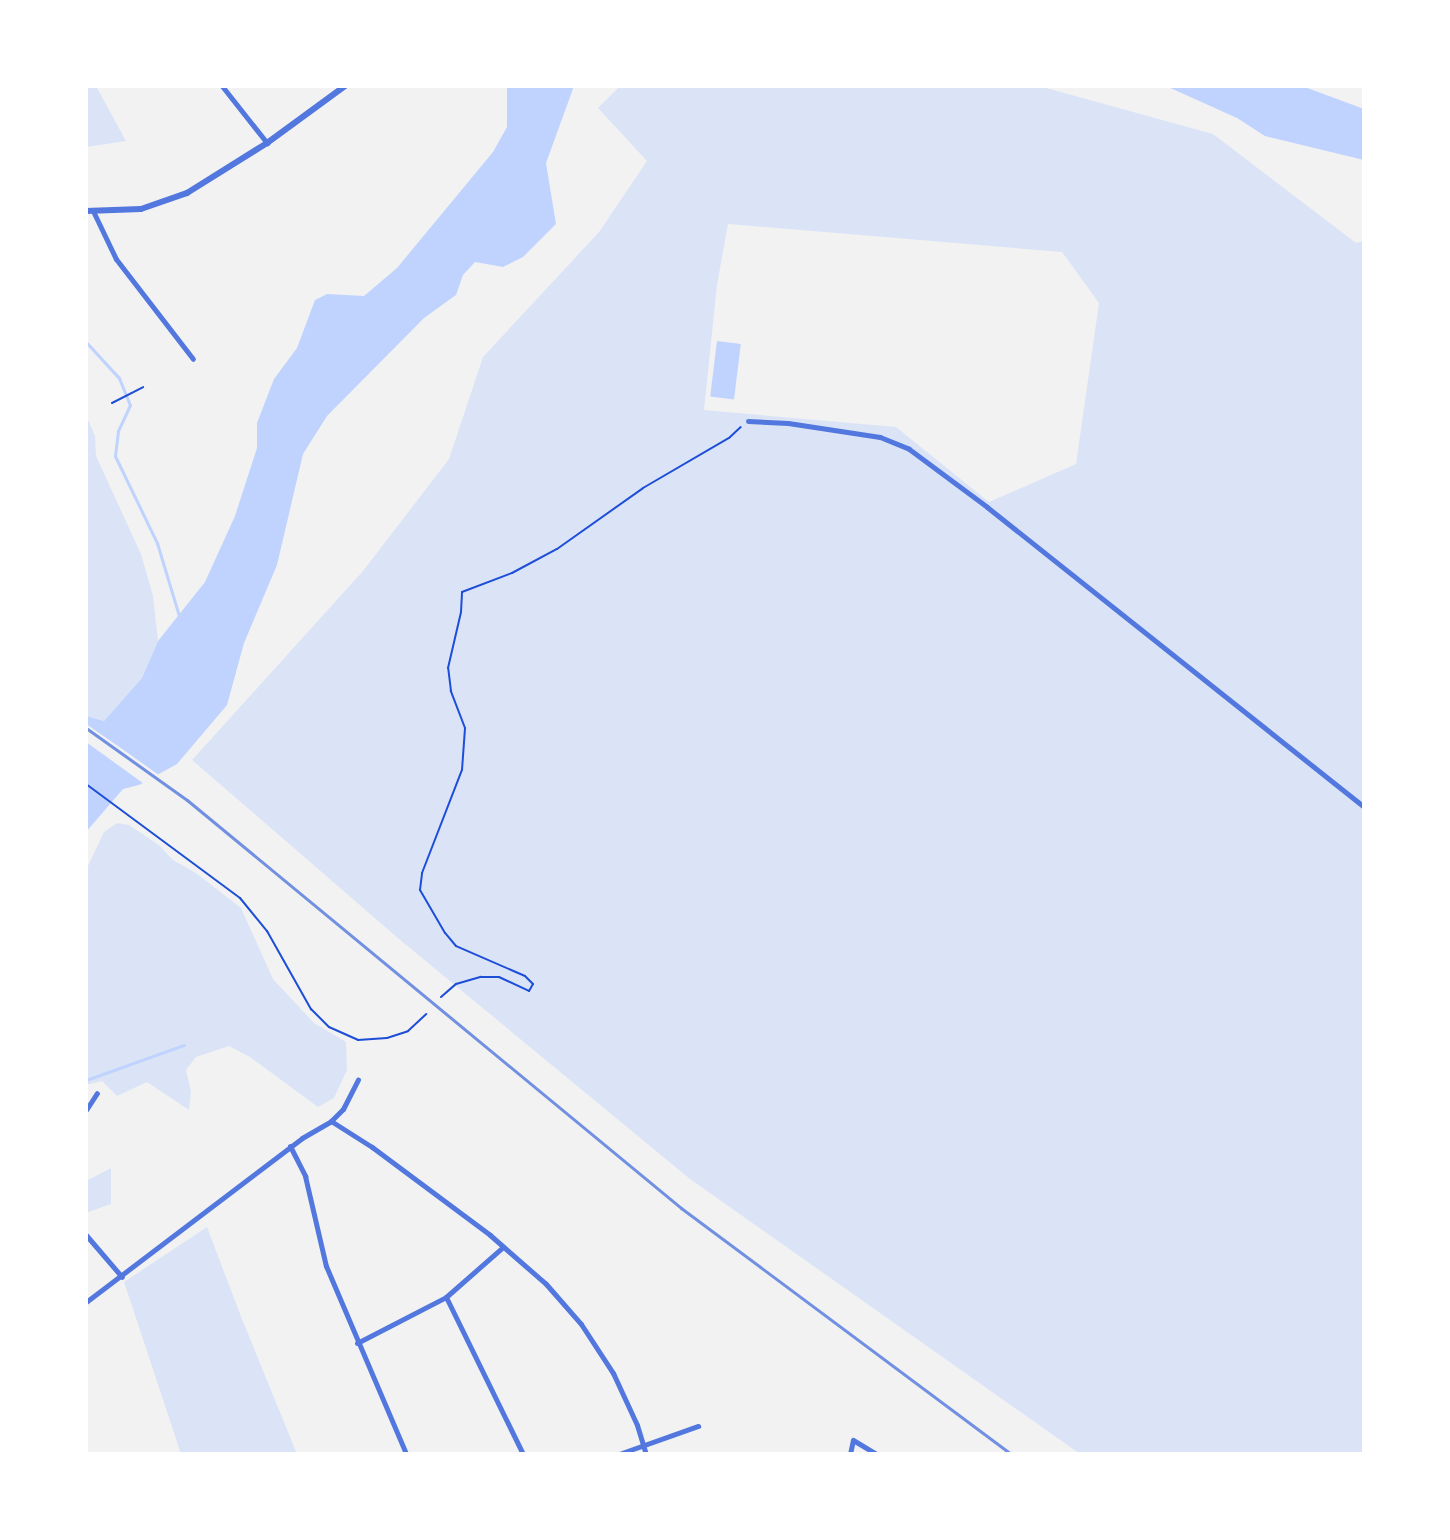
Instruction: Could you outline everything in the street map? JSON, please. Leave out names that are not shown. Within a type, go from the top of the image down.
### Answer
[{"type":"street","points":[[222,86],[267,143]]},
{"type":"street","points":[[193,359],[111,252],[90,211],[126,211],[172,200],[267,143],[345,86]]},
{"type":"street","points":[[748,421],[788,423],[880,437],[909,449],[1364,807]]},
{"type":"street","points":[[86,1302],[290,1146],[331,1121],[343,1109],[358,1080]]},
{"type":"street","points":[[86,1110],[97,1093]]},
{"type":"street","points":[[331,1121],[372,1147],[503,1247],[546,1284],[593,1342],[628,1403],[646,1454]]},
{"type":"street","points":[[290,1146],[305,1176],[326,1266],[406,1454]]},
{"type":"street","points":[[86,1235],[122,1277]]},
{"type":"street","points":[[357,1343],[446,1297],[503,1247]]},
{"type":"street","points":[[446,1297],[523,1454]]},
{"type":"street","points":[[619,1454],[698,1426]]},
{"type":"street","points":[[850,1454],[853,1440],[876,1454]]},
{"type":"path","points":[[112,403],[143,387]]},
{"type":"path","points":[[441,997],[456,984],[481,977],[499,977],[529,991],[533,984],[525,976],[456,946],[436,920],[420,890],[422,873],[462,770],[465,728],[451,691],[448,668],[461,612],[462,592],[512,573],[557,549],[643,488],[729,438],[748,421]]},
{"type":"path","points":[[86,784],[254,912],[311,1009],[329,1027],[358,1040],[387,1038],[408,1031],[426,1014]]},
{"type":"shaded area","points":[[86,86],[96,86],[126,141],[86,147]]},
{"type":"shaded area","points":[[620,86],[1039,86],[1213,134],[1356,243],[1364,241],[1364,1454],[1080,1454],[690,1179],[399,939],[192,760],[363,571],[449,459],[483,357],[599,232],[647,161],[598,108]],"holes":[[[728,224],[1062,252],[1099,303],[1076,464],[989,502],[896,427],[704,410],[717,285]]]},
{"type":"shaded area","points":[[86,415],[95,436],[96,456],[141,554],[153,596],[158,641],[142,678],[104,721],[86,716]]},
{"type":"shaded area","points":[[117,823],[129,825],[159,845],[173,860],[196,873],[241,908],[273,979],[314,1023],[346,1042],[347,1070],[334,1098],[318,1107],[250,1057],[229,1046],[196,1057],[186,1070],[191,1092],[189,1110],[147,1082],[117,1096],[102,1081],[86,1085],[86,870],[104,832]]},
{"type":"shaded area","points":[[111,1168],[111,1204],[86,1213],[86,1181]]},
{"type":"shaded area","points":[[207,1227],[297,1454],[181,1454],[124,1282]]},
{"type":"water","points":[[507,86],[574,86],[546,163],[556,224],[523,257],[503,267],[475,262],[463,275],[456,295],[424,318],[327,416],[303,454],[277,565],[244,643],[227,705],[177,764],[139,785],[123,789],[86,832],[86,716],[104,721],[142,678],[158,641],[205,582],[235,516],[257,448],[257,423],[274,379],[297,348],[315,300],[327,294],[364,296],[397,268],[493,152],[507,127]]},
{"type":"water","points":[[1166,86],[1302,86],[1364,109],[1364,160],[1265,136],[1237,118]]},
{"type":"water","points":[[717,341],[741,344],[734,400],[710,397]]},
{"type":"pier","points":[[86,724],[163,778],[147,786],[86,742]]},
{"type":"waterway","points":[[86,342],[119,378],[130,405],[118,431],[115,456],[157,543],[180,619]]},
{"type":"waterway","points":[[86,1080],[184,1045]]},
{"type":"railway","points":[[86,728],[187,800],[681,1208],[1011,1454]]}]
